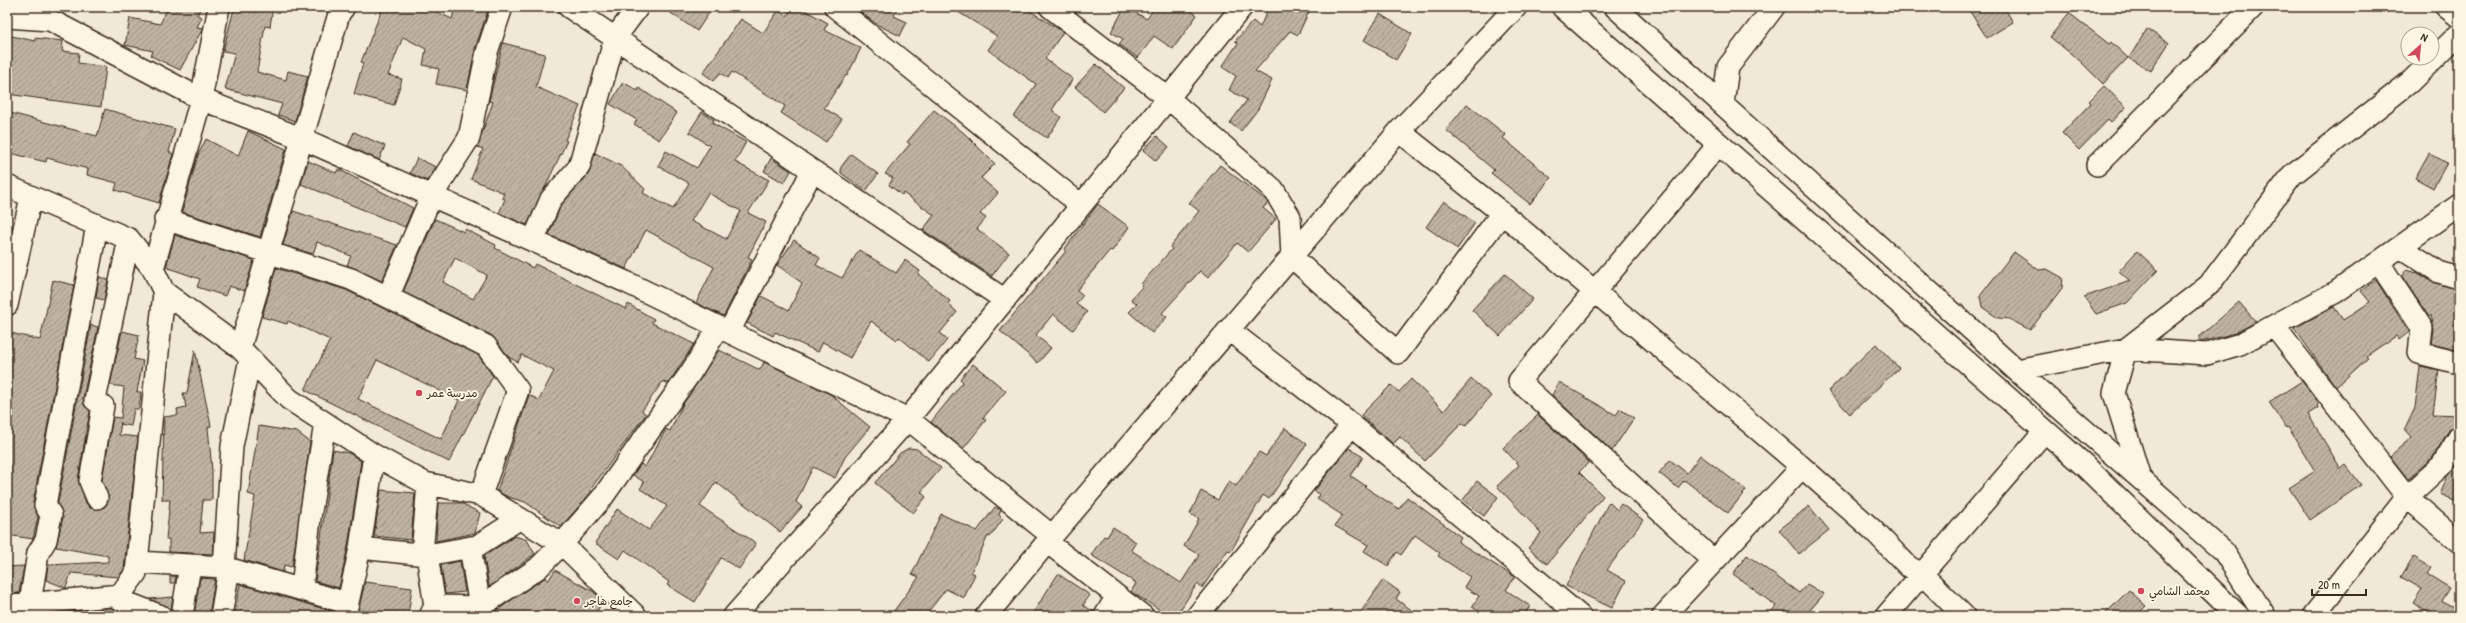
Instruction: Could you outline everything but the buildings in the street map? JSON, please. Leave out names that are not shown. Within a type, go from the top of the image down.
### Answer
[{"type":"main road","points":[[1563,7],[2085,466],[2238,616]]},
{"type":"street","points":[[153,269],[201,99],[219,7]]},
{"type":"street","points":[[221,616],[227,568],[232,446],[245,354],[268,251],[303,139],[338,14],[344,7]]},
{"type":"street","points":[[388,297],[431,196],[469,138],[487,52],[502,7]]},
{"type":"street","points":[[569,7],[1005,300]]},
{"type":"street","points":[[533,241],[551,199],[579,167],[615,38],[638,7]]},
{"type":"street","points":[[835,7],[1081,205]]},
{"type":"street","points":[[1050,7],[1168,98],[1273,189],[1290,217],[1292,257],[1398,353],[1502,213]]},
{"type":"street","points":[[734,616],[908,419],[1242,7]]},
{"type":"street","points":[[986,616],[1050,539],[1400,131],[1516,7]]},
{"type":"street","points":[[1615,7],[2016,370],[2224,552],[2265,616]]},
{"type":"street","points":[[1723,104],[1728,67],[1774,7]]},
{"type":"street","points":[[2097,165],[2253,7]]},
{"type":"street","points":[[2446,7],[2459,17]]},
{"type":"street","points":[[7,17],[50,20],[201,99],[303,139],[626,282],[908,419],[1117,596],[1143,616]]},
{"type":"street","points":[[2140,478],[2114,393],[2126,349],[2209,285],[2292,175],[2410,82],[2459,34]]},
{"type":"street","points":[[1400,131],[1502,213],[1802,467],[1873,530],[1909,567],[1922,574],[1964,616]]},
{"type":"street","points":[[1714,561],[1519,381],[1593,291],[1719,144]]},
{"type":"street","points":[[428,484],[425,554],[433,611],[480,607],[538,568],[562,544],[602,498],[724,329],[812,170]]},
{"type":"street","points":[[7,186],[129,239],[153,269],[164,292],[245,354],[289,399],[374,455],[428,484],[481,495],[518,519],[562,544],[636,616]]},
{"type":"street","points":[[7,305],[31,197]]},
{"type":"street","points":[[2016,370],[2126,349],[2207,354],[2240,344],[2336,292],[2459,205]]},
{"type":"street","points":[[166,219],[351,279],[486,346],[518,390],[481,495]]},
{"type":"street","points":[[30,602],[38,553],[46,540],[51,515],[45,505],[97,225]]},
{"type":"street","points":[[97,498],[90,481],[103,406],[95,400],[129,239]]},
{"type":"street","points":[[2400,247],[2439,272],[2459,278]]},
{"type":"street","points":[[2379,263],[2422,328],[2419,353],[2459,363]]},
{"type":"street","points":[[119,604],[136,573],[164,292]]},
{"type":"street","points":[[2274,326],[2407,497],[2459,542]]},
{"type":"street","points":[[1229,330],[1352,425],[1580,616]]},
{"type":"street","points":[[302,588],[310,518],[325,423]]},
{"type":"street","points":[[1197,616],[1352,425]]},
{"type":"street","points":[[1886,616],[2044,431]]},
{"type":"street","points":[[2313,616],[2407,497],[2442,465],[2459,437]]},
{"type":"street","points":[[137,562],[227,568],[302,588],[346,609],[360,548],[374,455]]},
{"type":"street","points":[[1664,616],[1802,467]]},
{"type":"street","points":[[360,548],[425,554],[478,546],[518,519]]},
{"type":"street","points":[[470,547],[480,607]]},
{"type":"street","points":[[182,616],[190,565]]},
{"type":"street","points":[[1104,616],[1117,596]]},
{"type":"street","points":[[7,606],[30,602],[119,604],[161,616]]},
{"type":"place","name":"مدرسة عمر","points":[[419,393]]},
{"type":"place","name":"محمد الشامي","points":[[2141,591]]},
{"type":"place","name":"جامع هاجر","points":[[577,601]]}]
